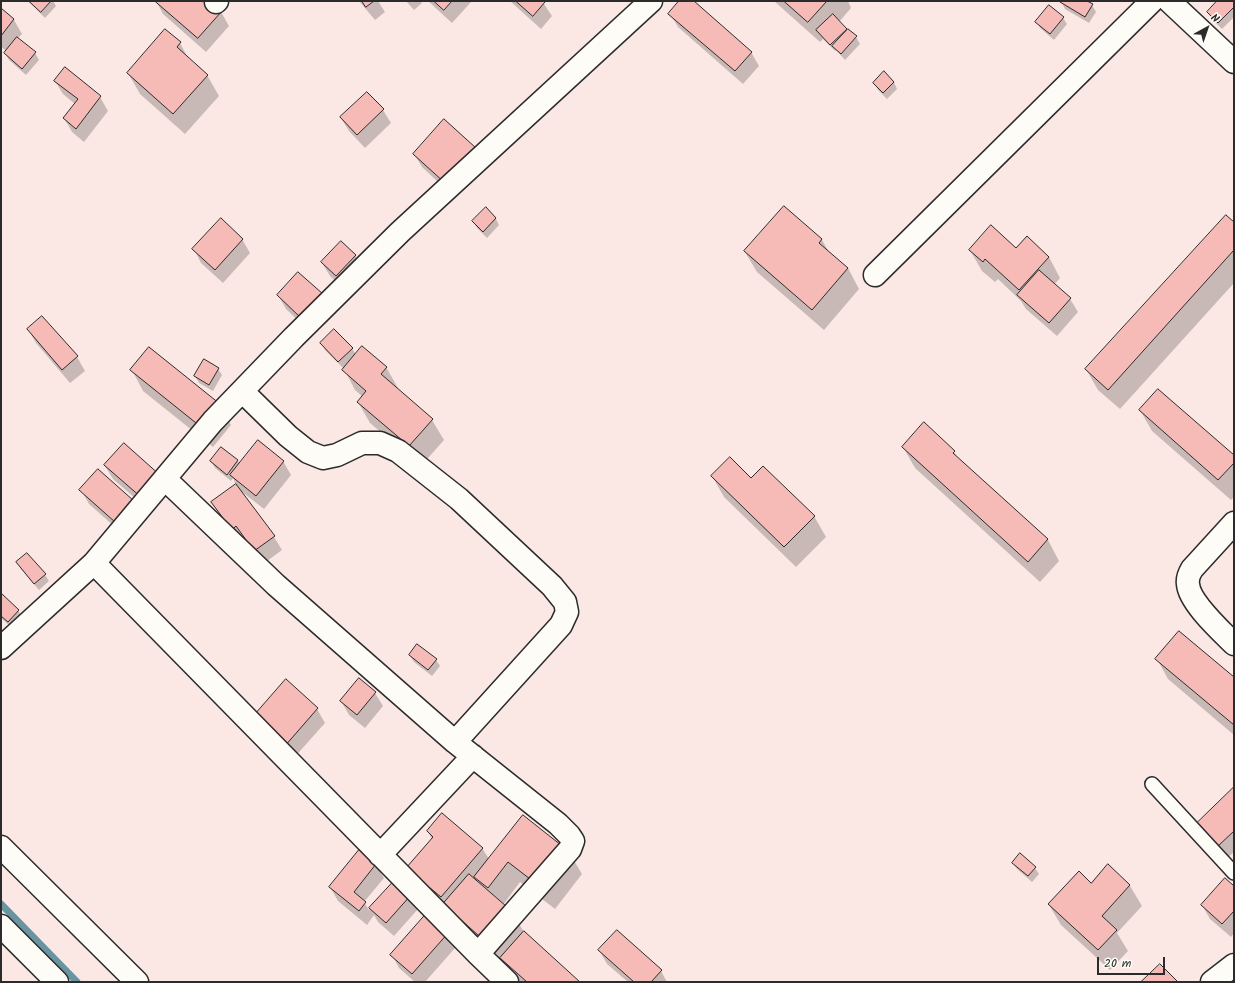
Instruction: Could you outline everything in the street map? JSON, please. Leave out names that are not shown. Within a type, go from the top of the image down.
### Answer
[{"type":"street","points":[[1,648],[94,563],[213,421],[294,337],[400,232],[651,1]]},
{"type":"street","points":[[875,275],[1152,1]]},
{"type":"street","points":[[1169,1],[1234,62]]},
{"type":"street","points":[[242,392],[288,436],[308,452],[323,458],[337,455],[362,443],[380,443],[398,451],[459,499],[552,586],[565,602],[567,612],[561,625],[456,742]]},
{"type":"street","points":[[165,479],[276,585],[456,742],[569,834],[572,841],[570,849],[478,954]]},
{"type":"street","points":[[1234,522],[1192,569],[1188,577],[1188,586],[1196,602],[1213,623],[1234,644]]},
{"type":"street","points":[[94,563],[380,855],[507,982]]},
{"type":"street","points":[[380,855],[473,756]]},
{"type":"street","points":[[1,847],[137,982]]},
{"type":"street","points":[[1,926],[57,982]]},
{"type":"street","points":[[1212,982],[1234,965]]},
{"type":"lane","points":[[1152,784],[1234,873]]},
{"type":"building","points":[[29,1],[51,1],[41,12]]},
{"type":"building","points":[[155,1],[210,1],[222,11],[198,38]]},
{"type":"building","points":[[362,1],[374,1],[366,7]]},
{"type":"building","points":[[434,1],[452,1],[444,10]]},
{"type":"building","points":[[516,1],[544,1],[545,2],[533,16]]},
{"type":"building","points":[[679,1],[694,1],[752,52],[735,71],[668,14]]},
{"type":"building","points":[[784,1],[827,1],[808,22]]},
{"type":"building","points":[[1060,1],[1087,1],[1093,4],[1085,17]]},
{"type":"building","points":[[1217,1],[1234,1],[1234,7],[1218,23],[1207,12]]},
{"type":"building","points":[[1049,5],[1064,17],[1050,34],[1035,22]]},
{"type":"building","points":[[1,8],[14,19],[1,36]]},
{"type":"building","points":[[833,14],[847,29],[830,45],[816,30]]},
{"type":"building","points":[[165,29],[181,42],[177,47],[208,75],[173,114],[127,73]]},
{"type":"building","points":[[848,29],[857,36],[841,54],[832,46]]},
{"type":"building","points":[[17,37],[36,52],[22,69],[4,53]]},
{"type":"building","points":[[65,67],[101,96],[76,129],[63,118],[78,99],[54,81]]},
{"type":"building","points":[[884,71],[894,82],[883,93],[873,83]]},
{"type":"building","points":[[367,92],[384,109],[357,135],[340,117]]},
{"type":"building","points":[[444,119],[476,148],[445,183],[413,154]]},
{"type":"building","points":[[784,206],[822,239],[819,243],[848,268],[812,310],[744,251]]},
{"type":"building","points":[[486,207],[496,218],[483,232],[472,221]]},
{"type":"building","points":[[1226,215],[1234,222],[1234,250],[1108,390],[1085,369]]},
{"type":"building","points":[[221,218],[243,239],[215,270],[192,249]]},
{"type":"building","points":[[991,225],[1016,248],[1027,236],[1049,257],[1019,290],[985,259],[983,262],[969,250]]},
{"type":"building","points":[[341,241],[356,255],[336,276],[321,262]]},
{"type":"building","points":[[1039,270],[1071,298],[1049,323],[1017,295]]},
{"type":"building","points":[[298,272],[323,294],[301,318],[277,295]]},
{"type":"building","points":[[42,316],[78,356],[62,370],[27,329]]},
{"type":"building","points":[[334,329],[353,348],[338,362],[320,343]]},
{"type":"building","points":[[362,346],[387,367],[381,374],[433,419],[409,446],[357,402],[366,391],[342,370]]},
{"type":"building","points":[[149,347],[220,404],[201,427],[130,370]]},
{"type":"building","points":[[204,359],[219,368],[209,385],[194,376]]},
{"type":"building","points":[[1158,389],[1234,455],[1234,463],[1218,480],[1139,410]]},
{"type":"building","points":[[924,422],[955,451],[953,453],[1048,539],[1028,562],[902,447]]},
{"type":"building","points":[[258,440],[284,461],[256,496],[230,475]]},
{"type":"building","points":[[124,443],[161,476],[142,498],[104,465]]},
{"type":"building","points":[[221,447],[238,460],[227,475],[210,461]]},
{"type":"building","points":[[730,457],[751,478],[763,466],[815,516],[784,547],[711,476]]},
{"type":"building","points":[[98,469],[134,501],[115,522],[79,490]]},
{"type":"building","points":[[236,484],[275,536],[254,551],[236,526],[232,530],[211,502]]},
{"type":"building","points":[[27,553],[46,574],[34,584],[16,562]]},
{"type":"building","points":[[1,593],[19,610],[8,622],[1,616]]},
{"type":"building","points":[[1179,631],[1234,677],[1234,725],[1155,659]]},
{"type":"building","points":[[417,644],[437,659],[428,670],[409,655]]},
{"type":"building","points":[[359,678],[376,692],[357,715],[340,701]]},
{"type":"building","points":[[286,679],[318,708],[284,747],[252,718]]},
{"type":"building","points":[[1234,787],[1234,831],[1217,847],[1195,825]]},
{"type":"building","points":[[442,813],[483,848],[441,897],[406,868],[433,837],[427,831]]},
{"type":"building","points":[[523,815],[571,853],[543,889],[508,862],[488,888],[474,877]]},
{"type":"building","points":[[359,850],[376,864],[354,892],[366,902],[359,911],[329,887]]},
{"type":"building","points":[[1020,853],[1036,867],[1028,876],[1012,863]]},
{"type":"building","points":[[1108,864],[1130,885],[1102,916],[1117,930],[1098,950],[1048,904],[1079,871],[1091,883]]},
{"type":"building","points":[[469,874],[514,913],[487,943],[443,904]]},
{"type":"building","points":[[1225,878],[1234,886],[1234,911],[1222,924],[1201,905]]},
{"type":"building","points":[[395,880],[411,895],[386,923],[369,908]]},
{"type":"building","points":[[427,913],[449,932],[412,974],[390,955]]},
{"type":"building","points":[[617,930],[662,970],[651,982],[634,982],[598,950]]},
{"type":"building","points":[[524,931],[580,982],[527,982],[500,958]]},
{"type":"building","points":[[1160,964],[1178,982],[1141,982]]},
{"type":"waterway","points":[[1,904],[77,982]]}]
